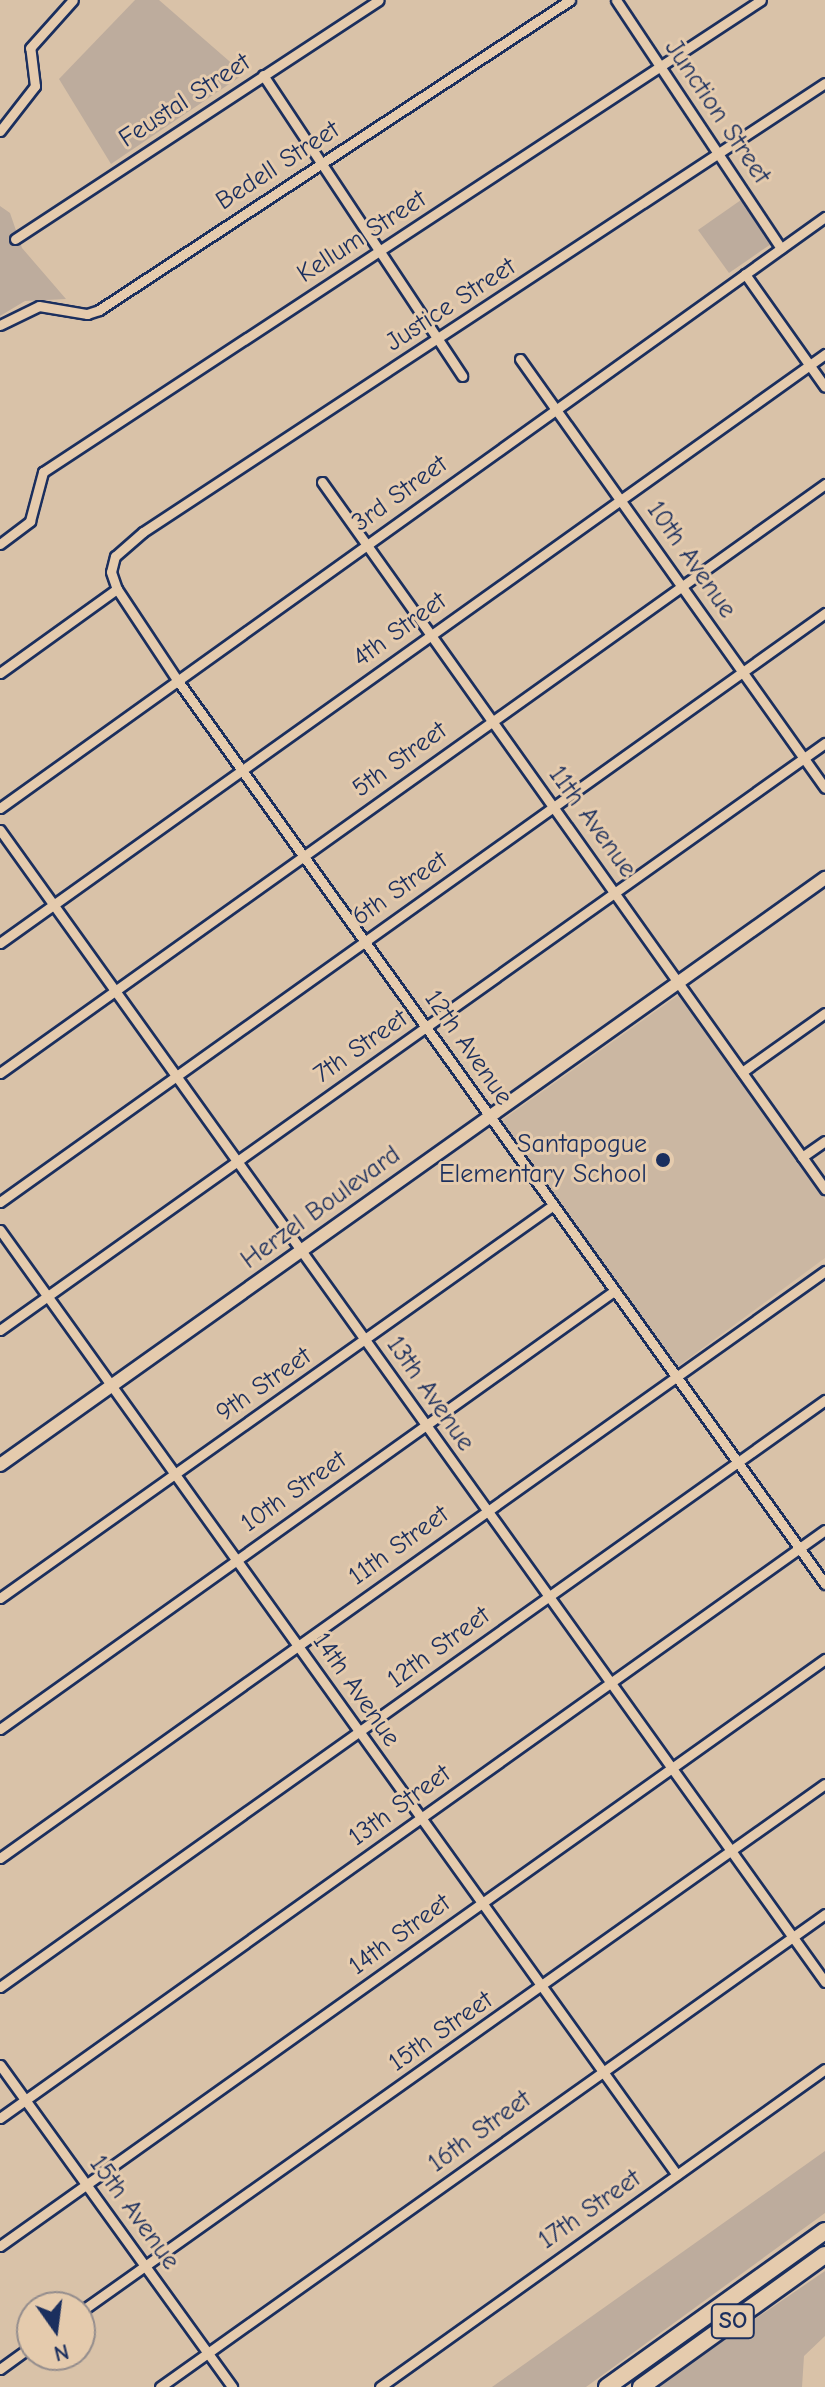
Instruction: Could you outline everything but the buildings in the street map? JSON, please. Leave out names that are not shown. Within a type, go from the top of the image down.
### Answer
[{"type":"highway","name":"SO","points":[[607,2387],[825,2231]]},
{"type":"highway","name":"SO","points":[[641,2387],[825,2255]]},
{"type":"street","points":[[0,131],[35,86],[30,48],[73,0]]},
{"type":"street","name":"Feustal Street","points":[[15,239],[379,0]]},
{"type":"street","name":"Bedell Street","points":[[0,325],[39,306],[87,314],[99,310],[570,0]]},
{"type":"street","name":"Junction Street","points":[[616,0],[781,248]]},
{"type":"street","name":"Kellum Street","points":[[0,544],[30,521],[43,472],[761,0]]},
{"type":"street","points":[[263,75],[462,376]]},
{"type":"street","name":"Justice Street","points":[[111,572],[126,544],[825,83]]},
{"type":"street","name":"3rd Street","points":[[0,808],[825,217]]},
{"type":"street","points":[[745,274],[825,387]]},
{"type":"street","name":"4th Street","points":[[0,943],[825,354]]},
{"type":"street","name":"10th Avenue","points":[[520,359],[825,788]]},
{"type":"street","name":"11th Avenue","points":[[322,482],[680,980],[825,1189]]},
{"type":"street","name":"5th Street","points":[[0,1073],[825,484]]},
{"type":"street","name":"12th Avenue","points":[[111,572],[117,589],[178,681],[825,1584]]},
{"type":"street","points":[[0,673],[117,589]]},
{"type":"street","name":"6th Street","points":[[0,1202],[825,613]]},
{"type":"street","name":"7th Street","points":[[0,1330],[825,743]]},
{"type":"street","name":"13th Avenue","points":[[0,830],[825,1982]]},
{"type":"street","name":"Herzel Boulevard","points":[[0,1465],[825,878]]},
{"type":"street","points":[[742,1072],[825,1013]]},
{"type":"street","points":[[802,1157],[825,1141]]},
{"type":"street","name":"9th Street","points":[[0,1598],[552,1206]]},
{"type":"street","name":"14th Avenue","points":[[0,1230],[677,2175]]},
{"type":"street","name":"11th Street","points":[[0,1858],[825,1271]]},
{"type":"street","name":"10th Street","points":[[0,1729],[614,1291]]},
{"type":"street","name":"12th Street","points":[[0,1987],[825,1400]]},
{"type":"street","name":"13th Street","points":[[0,2118],[825,1530]]},
{"type":"street","name":"14th Street","points":[[0,2246],[825,1659]]},
{"type":"street","name":"15th Street","points":[[96,2301],[825,1784]]},
{"type":"street","name":"16th Street","points":[[160,2387],[825,1914]]},
{"type":"street","name":"15th Avenue","points":[[0,2065],[232,2387]]},
{"type":"street","name":"17th Street","points":[[380,2387],[825,2069]]},
{"type":"shaded area","points":[[135,0],[159,0],[244,74],[111,164],[59,79]]},
{"type":"shaded area","points":[[741,200],[771,244],[729,273],[698,230]]},
{"type":"shaded area","points":[[0,206],[10,213],[22,248],[66,299],[25,301],[0,316]]},
{"type":"shaded area","name":"Santapogue Elementary School","points":[[680,994],[825,1200],[825,1258],[677,1367],[501,1121]]},
{"type":"shaded area","points":[[825,2151],[825,2213],[586,2387],[492,2387]]},
{"type":"shaded area","points":[[825,2271],[825,2336],[804,2356],[802,2387],[656,2387]]},
{"type":"place","name":"Santapogue Elementary School","points":[[663,1160]]}]
